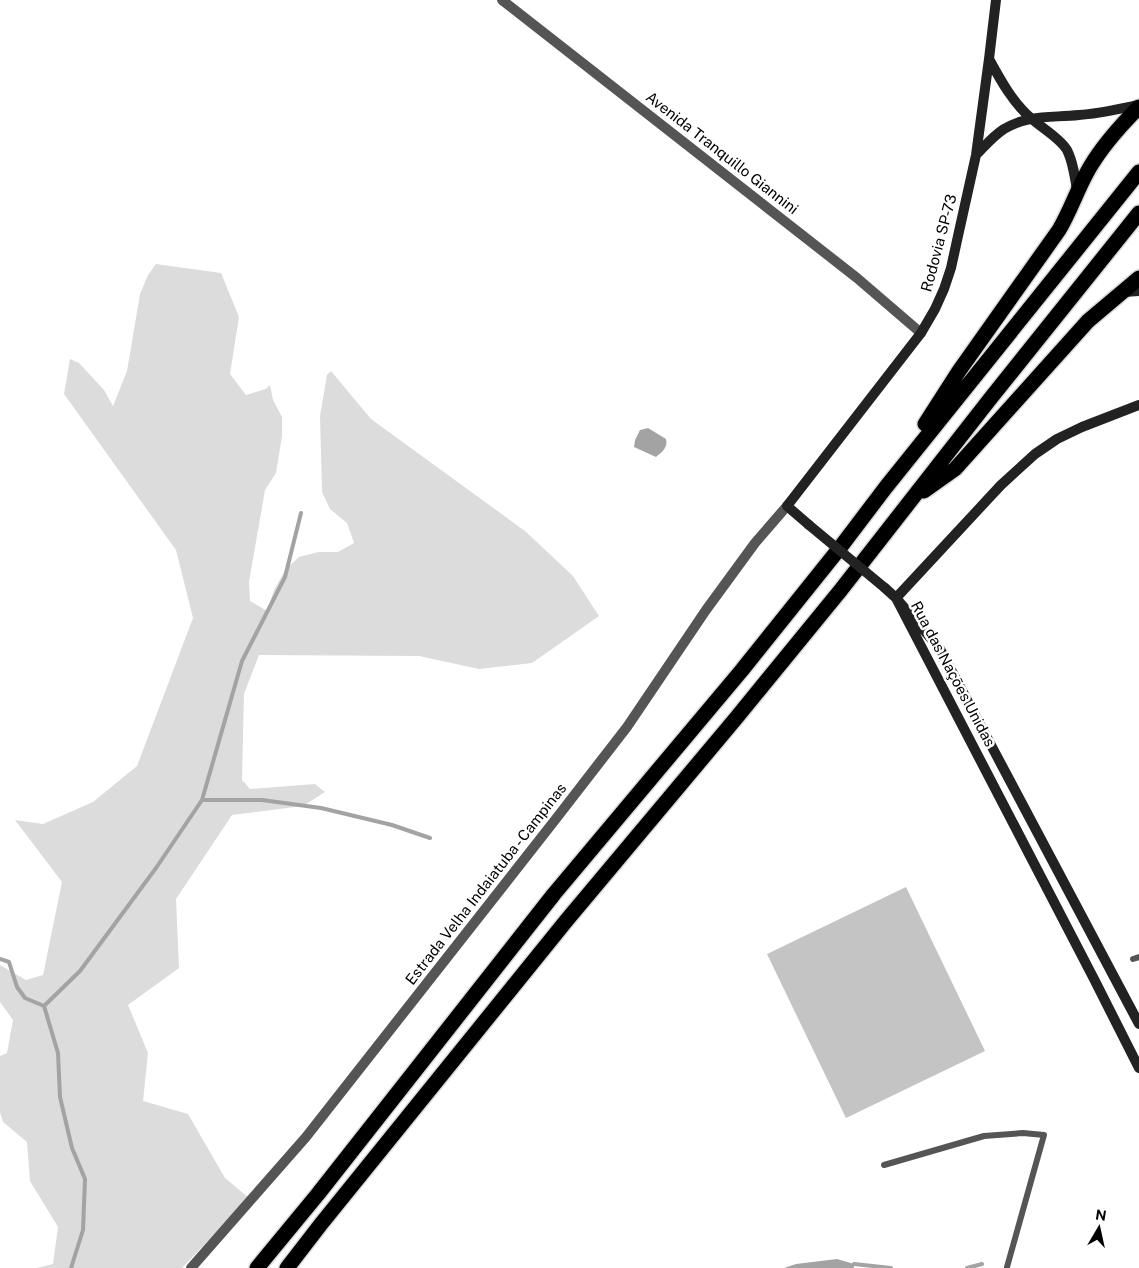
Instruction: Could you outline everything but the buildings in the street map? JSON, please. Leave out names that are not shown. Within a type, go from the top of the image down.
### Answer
[{"type":"highway","points":[[886,487],[959,371],[1059,230],[1090,166],[1107,142],[1139,106]]},
{"type":"highway","points":[[257,1268],[318,1194],[554,894],[748,662],[1139,172]]},
{"type":"highway","points":[[287,1268],[566,921],[840,591],[1139,213]]},
{"type":"highway","points":[[909,503],[955,469],[1088,321],[1139,278]]},
{"type":"main road","name":"Rodovia SP-73","points":[[787,506],[921,333],[935,309],[948,275],[976,155],[996,0]]},
{"type":"main road","points":[[989,59],[1005,88],[1030,118],[1066,148],[1072,164],[1077,191]]},
{"type":"main road","points":[[976,155],[992,138],[1003,130],[1030,118],[1078,115],[1139,106]]},
{"type":"main road","points":[[1124,292],[1139,291]]},
{"type":"main road","points":[[787,506],[896,598],[1001,485],[1035,454],[1082,427],[1139,404]]},
{"type":"main road","name":"Rua das Nações Unidas","points":[[896,598],[940,649],[1139,1024]]},
{"type":"main road","name":"Rua das Nações Unidas","points":[[896,598],[1139,1068]]},
{"type":"street","name":"Avenida Tranquillo Giannini","points":[[502,0],[857,278],[921,333]]},
{"type":"street","name":"Estrada Velha Indaiatuba - Campinas","points":[[191,1268],[306,1137],[555,820],[627,727],[706,610],[755,544],[787,506]]},
{"type":"lane","points":[[884,1165],[984,1136],[1016,1133],[1044,1135],[1007,1267]]},
{"type":"shaded area","points":[[156,264],[221,273],[239,317],[230,374],[246,395],[266,389],[270,385],[273,400],[282,417],[282,436],[276,473],[265,490],[249,582],[250,601],[267,611],[274,590],[286,569],[299,557],[319,552],[338,552],[354,543],[347,523],[330,509],[322,492],[320,416],[327,375],[331,371],[371,419],[525,531],[573,576],[599,616],[532,663],[479,669],[419,656],[259,655],[244,694],[242,780],[250,789],[315,784],[325,792],[303,806],[232,815],[176,899],[179,968],[128,1005],[148,1053],[143,1101],[188,1114],[225,1178],[249,1198],[182,1268],[37,1268],[53,1264],[58,1227],[30,1181],[27,1142],[3,1122],[0,1112],[0,1056],[7,1053],[13,1020],[0,1002],[0,965],[26,980],[43,975],[62,882],[15,820],[43,824],[93,802],[137,766],[193,618],[176,550],[64,394],[70,359],[79,363],[104,390],[113,406],[127,371],[140,294],[148,275]]},
{"type":"shaded area","points":[[648,428],[666,439],[665,447],[656,457],[634,447],[640,430]]},
{"type":"shaded area","points":[[837,1259],[854,1264],[854,1268],[784,1268],[796,1264]]},
{"type":"waterway","points":[[44,1006],[80,971],[156,868],[202,800],[242,661],[285,577],[301,513]]},
{"type":"waterway","points":[[202,800],[262,800],[321,808],[392,825],[430,838]]},
{"type":"waterway","points":[[0,959],[9,962],[17,987],[25,998],[44,1006],[58,1053],[60,1097],[72,1148],[85,1179],[83,1230],[71,1268]]},
{"type":"waterway","points":[[854,1264],[891,1268]]},
{"type":"waterway","points":[[967,1268],[982,1264]]}]
